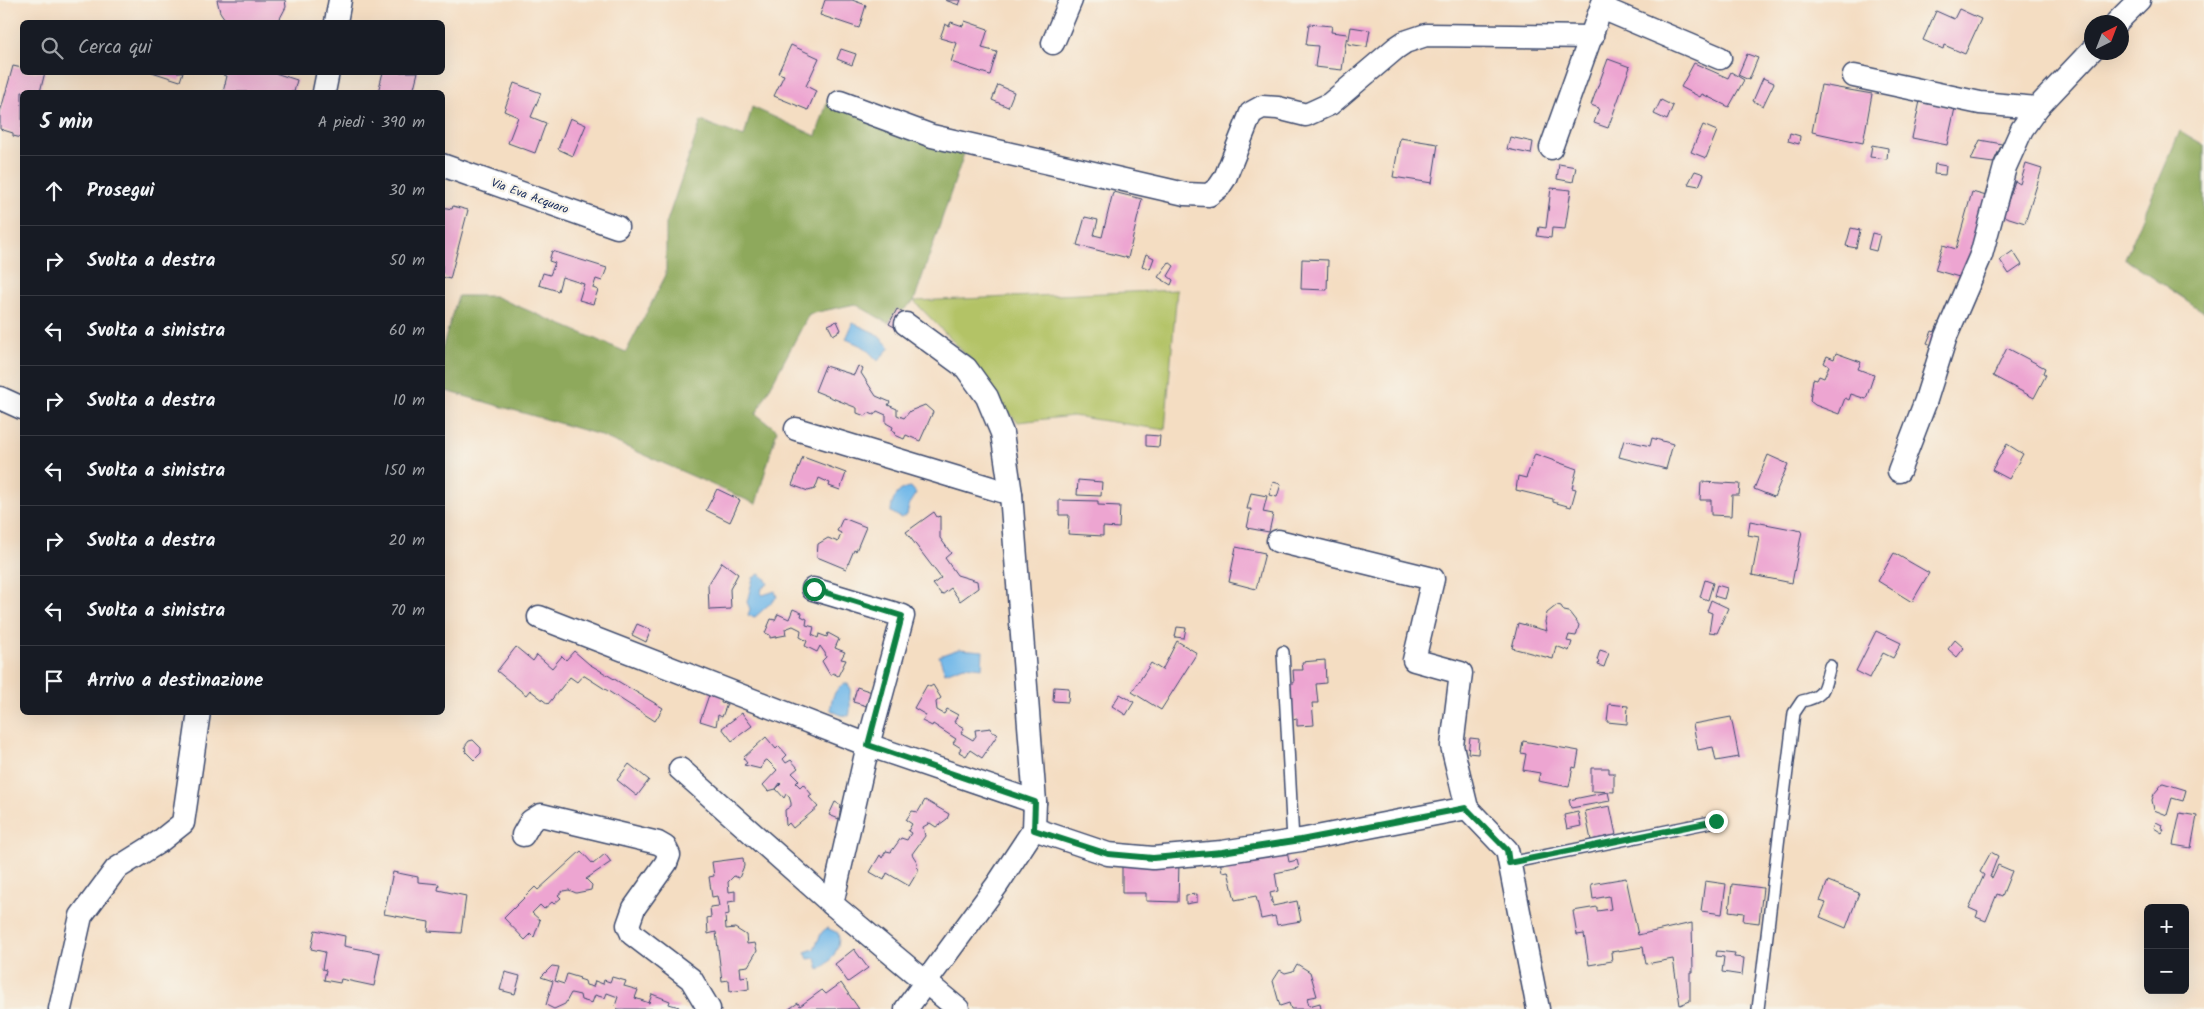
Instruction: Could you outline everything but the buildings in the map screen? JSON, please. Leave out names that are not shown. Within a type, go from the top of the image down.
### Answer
[{"type":"street","points":[[336,20],[340,0]]},
{"type":"street","points":[[1053,43],[1071,0]]},
{"type":"street","points":[[2125,15],[2139,0]]},
{"type":"street","points":[[1551,148],[1603,4],[1720,58]]},
{"type":"street","points":[[840,102],[932,136],[1185,194],[1209,195],[1226,178],[1251,113],[1262,107],[1278,108],[1306,115],[1319,111],[1405,42],[1426,35],[1592,37]]},
{"type":"street","points":[[1899,471],[1925,403],[1946,336],[1981,255],[2005,167],[2022,129],[2037,108],[2084,58]]},
{"type":"street","points":[[324,90],[327,75]]},
{"type":"street","points":[[1854,76],[1980,103],[2037,108]]},
{"type":"street","name":"Via Eva Acquaro","points":[[445,166],[617,227]]},
{"type":"street","points":[[906,324],[966,368],[987,397],[1002,433],[1011,494],[1035,802],[1034,830],[906,1009]]},
{"type":"street","points":[[0,398],[20,407]]},
{"type":"street","points":[[796,429],[1011,494]]},
{"type":"street","points":[[1278,541],[1433,579],[1414,660],[1461,673],[1452,746],[1466,808],[1507,850],[1538,1009]]},
{"type":"street","points":[[814,589],[902,616],[868,745],[832,904]]},
{"type":"street","points":[[539,617],[868,745],[1035,802]]},
{"type":"street","points":[[60,1009],[81,916],[116,869],[159,842],[183,822],[199,715]]},
{"type":"street","points":[[680,769],[832,904],[958,1009]]},
{"type":"street","points":[[1034,830],[1108,854],[1153,858],[1222,852],[1293,841],[1466,808]]},
{"type":"street","points":[[523,835],[531,821],[541,815],[658,843],[665,847],[669,855],[666,863],[634,908],[628,926],[632,934],[690,980],[709,1009]]},
{"type":"lane","points":[[1283,652],[1293,841]]},
{"type":"lane","points":[[1758,1009],[1794,713],[1802,701],[1816,698],[1822,694],[1830,666]]},
{"type":"lane","points":[[1509,863],[1716,821]]},
{"type":"green space","points":[[830,94],[968,142],[914,301],[888,323],[855,304],[809,314],[756,414],[777,430],[756,504],[597,434],[445,391],[445,339],[458,296],[494,296],[626,352],[666,275],[666,224],[701,121],[744,137],[752,107],[816,136]]},
{"type":"green space","points":[[2180,131],[2204,145],[2204,312],[2125,259]]},
{"type":"green space","points":[[1177,290],[1165,430],[1073,416],[1018,422],[1005,410],[972,361],[914,301]]},
{"type":"water","points":[[853,323],[875,333],[890,347],[878,361],[864,347],[846,339]]},
{"type":"water","points":[[911,487],[916,493],[909,504],[907,515],[901,518],[891,512],[892,503],[899,492]]},
{"type":"water","points":[[759,574],[765,578],[768,584],[762,588],[761,593],[763,595],[775,591],[777,597],[755,617],[748,615],[750,609],[747,602],[753,578]]},
{"type":"water","points":[[959,649],[983,651],[982,668],[964,666],[945,673],[939,656]]},
{"type":"water","points":[[848,684],[851,689],[849,716],[840,715],[831,710],[834,695],[838,688]]},
{"type":"water","points":[[827,928],[838,933],[837,949],[831,959],[819,970],[816,958],[808,959],[805,952],[814,949],[822,932]]},
{"type":"route","points":[[814,589],[902,616],[868,745],[1035,802],[1034,830],[1108,854],[1153,858],[1222,852],[1301,840],[1466,808],[1507,850],[1509,863],[1716,821]]}]
